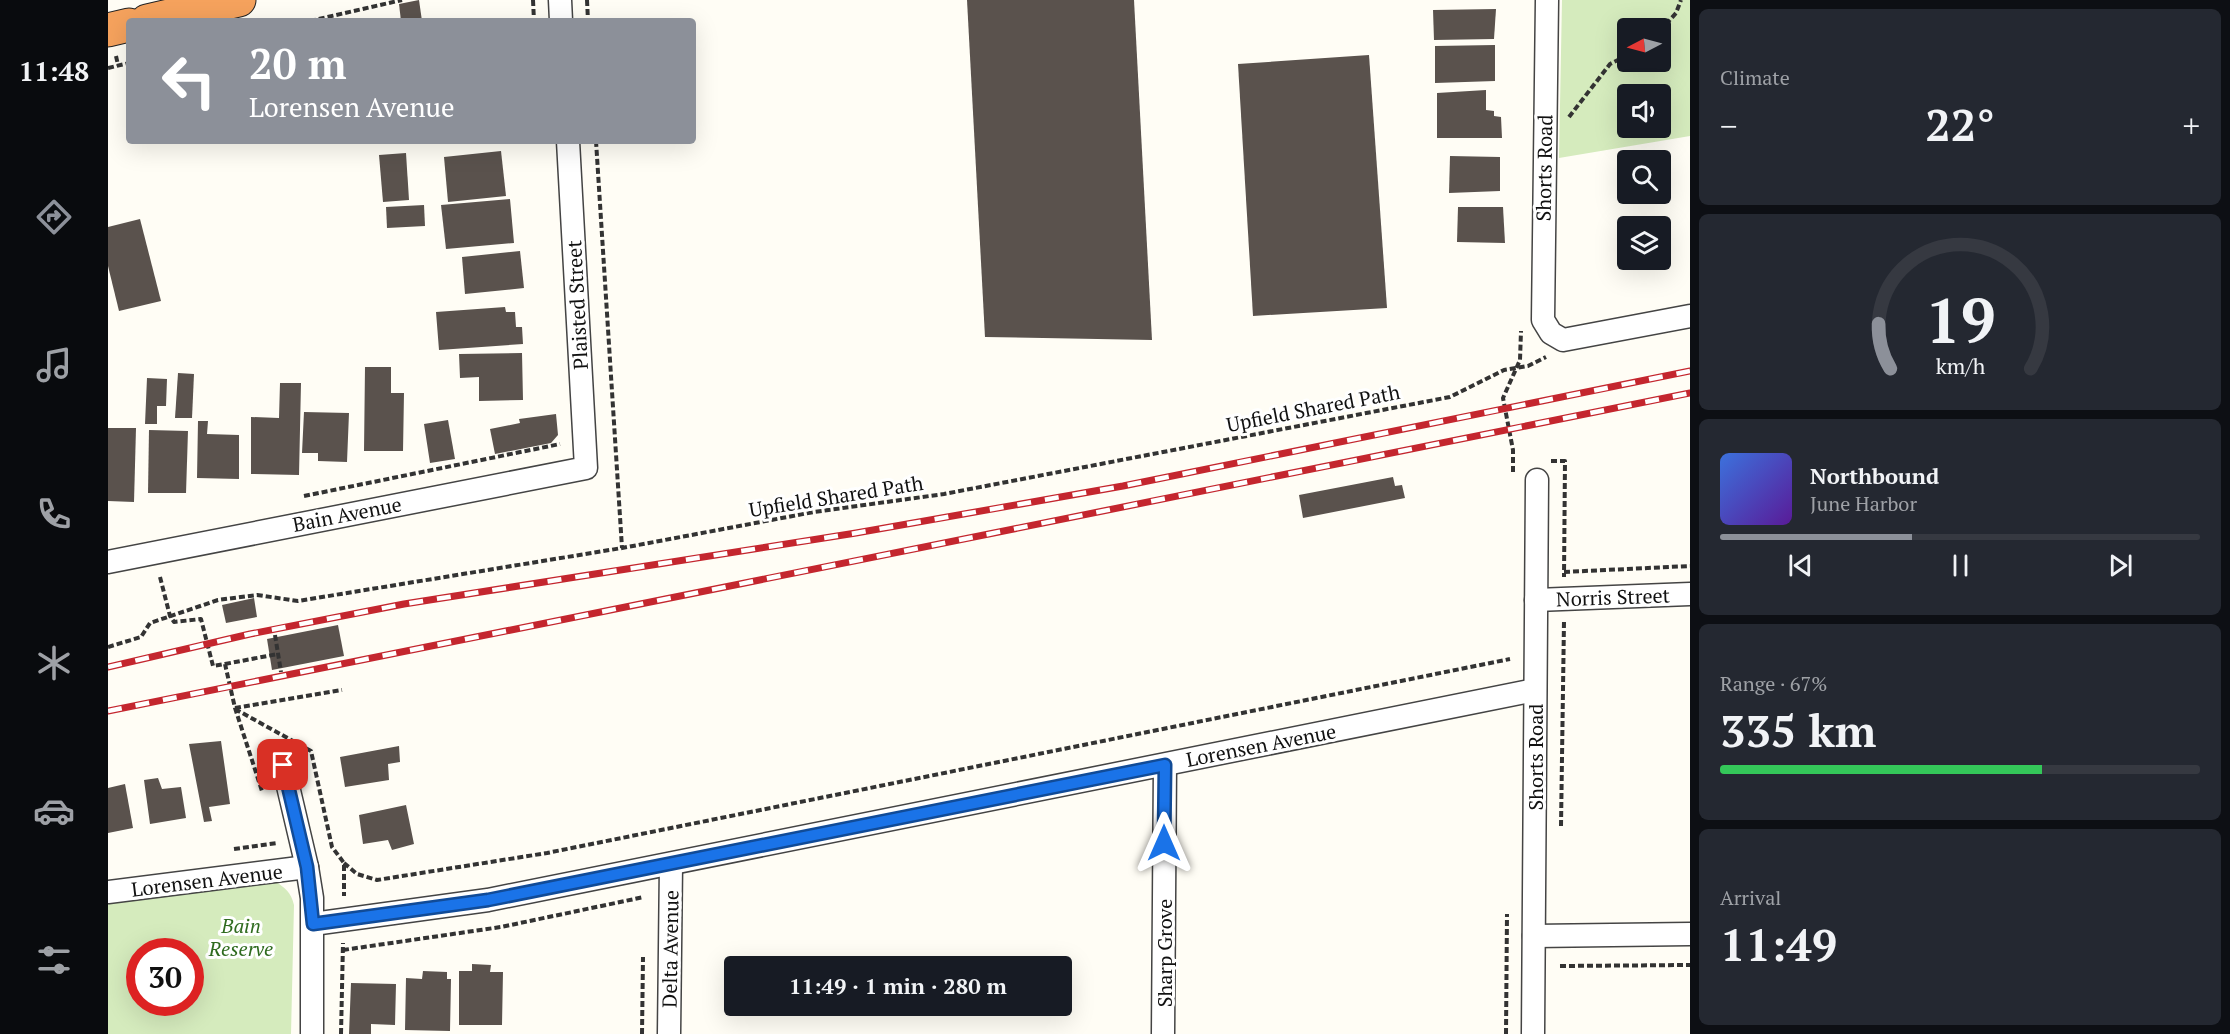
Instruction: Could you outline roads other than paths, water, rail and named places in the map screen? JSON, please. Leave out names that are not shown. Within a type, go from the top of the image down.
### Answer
[{"type":"highway","points":[[160,18],[238,0]]},
{"type":"highway","points":[[108,30],[126,26]]},
{"type":"street","points":[[560,0],[561,18]]},
{"type":"street","name":"Shorts Road","points":[[1547,0],[1541,310],[1543,320],[1554,335],[1563,340],[1690,316]]},
{"type":"street","name":"Plaisted Street","points":[[568,144],[586,468]]},
{"type":"street","name":"Bain Avenue","points":[[108,562],[586,468]]},
{"type":"street","name":"Shorts Road","points":[[1533,1034],[1537,480]]},
{"type":"street","name":"Norris Street","points":[[1536,600],[1690,594]]},
{"type":"street","name":"Lorensen Avenue","points":[[313,924],[488,900],[1536,690]]},
{"type":"street","points":[[283,765],[307,867],[313,924],[312,1034]]},
{"type":"street","name":"Sharp Grove","points":[[1163,1034],[1165,765]]},
{"type":"street","name":"Delta Avenue","points":[[669,1034],[671,864]]},
{"type":"street","name":"Lorensen Avenue","points":[[108,892],[307,867]]},
{"type":"street","points":[[1534,936],[1690,934]]},
{"type":"railway","points":[[108,667],[250,634],[404,604],[856,533],[1123,486],[1690,371]]},
{"type":"railway","points":[[108,711],[1690,393]]},
{"type":"park label","name":"Bain Reserve","points":[[241,936]]}]
